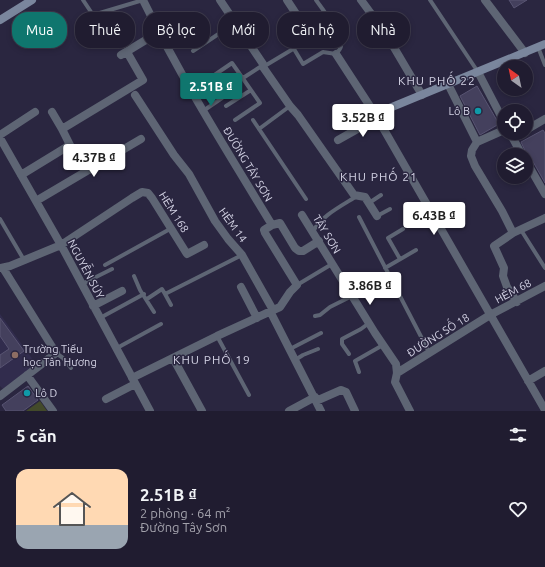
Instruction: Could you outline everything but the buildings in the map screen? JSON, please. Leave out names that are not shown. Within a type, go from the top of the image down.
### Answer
[{"type":"street","points":[[0,20],[32,0]]},
{"type":"street","name":"ĐƯỜNG TÂY SƠN","points":[[143,0],[149,12]]},
{"type":"street","points":[[220,0],[228,12]]},
{"type":"street","points":[[287,0],[295,12]]},
{"type":"street","points":[[361,0],[386,34],[422,95]]},
{"type":"street","points":[[485,0],[525,53]]},
{"type":"street","points":[[62,129],[143,80],[124,54],[143,42]]},
{"type":"street","points":[[338,140],[376,116],[448,84],[542,46]]},
{"type":"street","name":"ĐƯỜNG TÂY SƠN","points":[[168,48],[202,111],[276,224],[299,251],[303,251],[319,242]]},
{"type":"street","points":[[251,48],[290,106],[298,115],[354,195],[365,197],[377,216]]},
{"type":"street","points":[[336,54],[376,116],[545,410]]},
{"type":"street","points":[[478,72],[497,109]]},
{"type":"street","points":[[448,84],[477,142]]},
{"type":"street","name":"HẺM 14","points":[[135,95],[174,155],[189,174],[215,221],[242,255],[272,311],[289,350],[321,411]]},
{"type":"street","points":[[1,140],[36,112]]},
{"type":"street","points":[[52,112],[86,172]]},
{"type":"street","points":[[533,127],[544,122]]},
{"type":"street","points":[[497,133],[477,142],[472,150],[471,156],[475,166],[502,211],[513,233]]},
{"type":"street","points":[[36,201],[141,139]]},
{"type":"street","name":"NGUYỄN SÚY","points":[[1,140],[61,244],[150,411]]},
{"type":"street","points":[[21,175],[70,145]]},
{"type":"street","points":[[533,173],[545,194]]},
{"type":"street","name":"HẺM 168","points":[[61,244],[142,192],[148,193],[152,198],[187,254],[204,245]]},
{"type":"street","name":"TÂY SƠN","points":[[302,215],[396,364],[397,373],[395,382],[410,411]]},
{"type":"street","points":[[516,302],[507,287],[503,276],[504,268],[494,246],[513,233],[545,218]]},
{"type":"street","points":[[106,399],[174,358],[280,307],[290,292],[297,285],[264,230],[276,224]]},
{"type":"street","points":[[1,395],[56,353],[1,268],[25,260],[61,244]]},
{"type":"street","name":"HẺM 68","points":[[490,315],[545,286]]},
{"type":"street","points":[[241,287],[257,318]]},
{"type":"street","points":[[93,306],[122,291]]},
{"type":"street","name":"ĐƯỜNG SỐ 18","points":[[397,373],[490,315]]},
{"type":"street","points":[[174,358],[202,411]]},
{"type":"street","points":[[528,381],[545,371]]},
{"type":"street","points":[[27,375],[53,411]]},
{"type":"street","points":[[289,411],[341,390],[346,392],[356,411]]},
{"type":"lane","name":"ĐƯỜNG TÂY SƠN","points":[[83,0],[93,16],[143,0]]},
{"type":"lane","points":[[316,0],[324,12]]},
{"type":"lane","points":[[430,0],[478,72]]},
{"type":"lane","points":[[193,51],[218,34]]},
{"type":"lane","points":[[542,46],[545,65]]},
{"type":"lane","points":[[242,78],[294,48],[303,64],[323,52],[336,54],[341,48]]},
{"type":"lane","points":[[210,78],[232,63],[260,103],[235,120]]},
{"type":"lane","points":[[226,106],[251,90]]},
{"type":"lane","points":[[202,111],[222,98]]},
{"type":"lane","points":[[259,129],[290,106]]},
{"type":"lane","points":[[253,120],[306,198]]},
{"type":"lane","points":[[313,232],[315,226],[322,219],[359,195]]},
{"type":"lane","points":[[369,203],[381,195]]},
{"type":"lane","points":[[377,216],[390,209]]},
{"type":"lane","points":[[359,217],[430,353]]},
{"type":"lane","points":[[0,219],[25,260]]},
{"type":"lane","points":[[105,265],[170,228]]},
{"type":"lane","points":[[400,259],[388,238],[403,229]]},
{"type":"lane","points":[[521,230],[545,268]]},
{"type":"lane","points":[[385,268],[416,250]]},
{"type":"lane","points":[[165,294],[242,255]]},
{"type":"lane","points":[[297,285],[332,264]]},
{"type":"lane","points":[[82,285],[112,269]]},
{"type":"lane","points":[[134,276],[140,290],[144,294],[154,312]]},
{"type":"lane","points":[[147,299],[162,289],[171,305]]},
{"type":"lane","points":[[100,318],[144,294]]},
{"type":"lane","points":[[315,316],[320,315],[330,307],[352,296]]},
{"type":"lane","points":[[349,354],[342,344],[342,339],[369,323]]},
{"type":"lane","points":[[116,348],[161,324]]},
{"type":"lane","points":[[289,350],[322,333]]},
{"type":"lane","points":[[217,336],[249,395]]},
{"type":"lane","points":[[359,372],[355,361],[383,345]]},
{"type":"lane","points":[[295,360],[318,349]]},
{"type":"lane","points":[[56,353],[63,358],[71,368]]},
{"type":"shaded area","name":"Trường Tiểu học Tân Hương","points":[[0,314],[36,364],[3,389],[0,386]]},
{"type":"green space","points":[[40,401],[47,411],[26,411]]},
{"type":"place","name":"Lô B","points":[[478,111]]},
{"type":"place","name":"Trường Tiểu học Tân Hương","points":[[15,355]]},
{"type":"place","name":"Lô D","points":[[27,393]]},
{"type":"district","name":"KHU PHỐ 22","points":[[437,81]]},
{"type":"district","name":"KHU PHỐ 21","points":[[379,177]]},
{"type":"district","name":"KHU PHỐ 19","points":[[212,360]]}]
